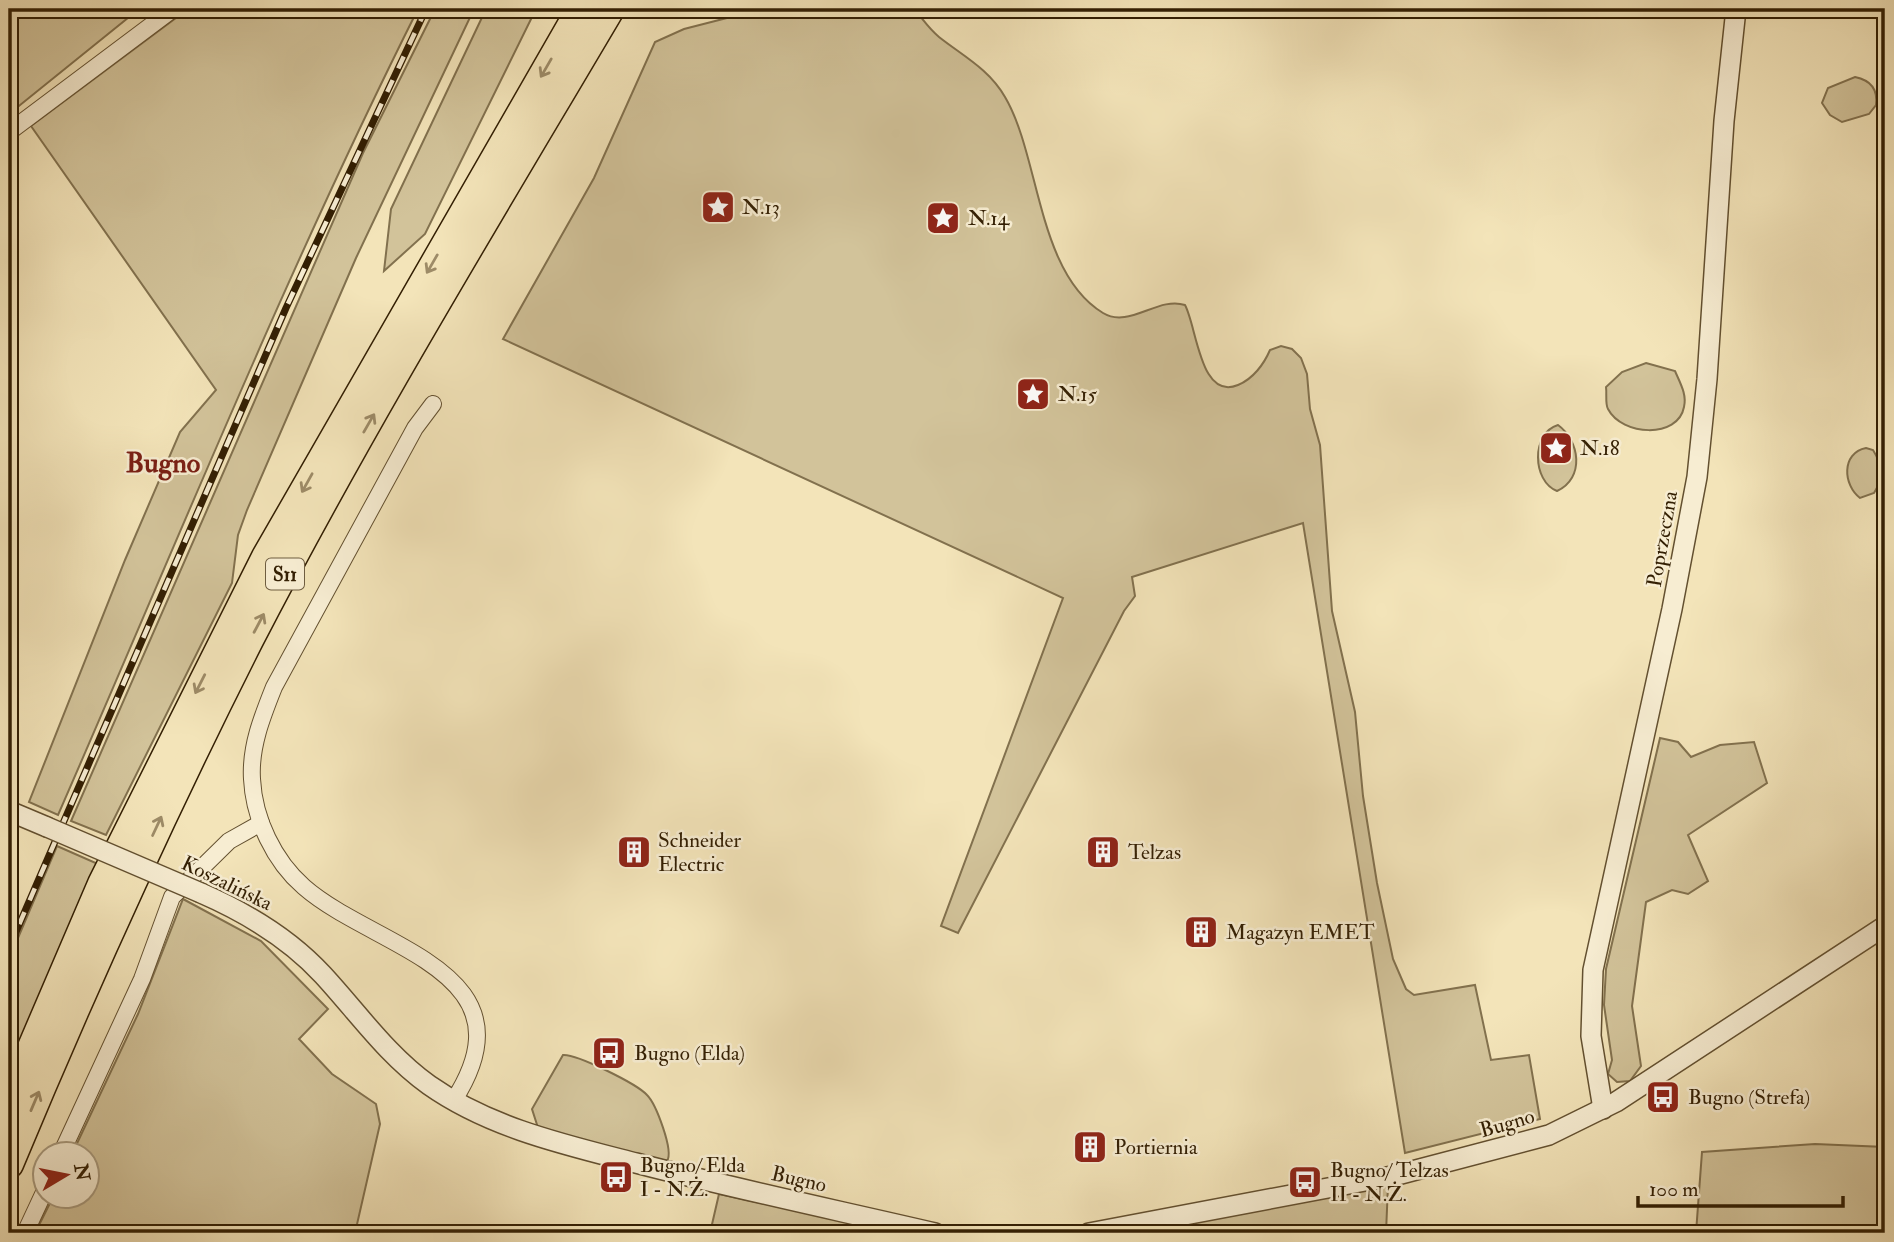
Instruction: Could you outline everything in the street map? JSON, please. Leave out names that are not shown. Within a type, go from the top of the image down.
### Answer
[{"type":"highway","name":"S11","points":[[9,1101],[102,884],[266,557],[581,9]]},
{"type":"highway","name":"S11","points":[[9,1164],[122,899],[251,638],[335,481],[610,9]]},
{"type":"street","points":[[9,132],[173,9]]},
{"type":"street","name":"Poprzeczna","points":[[1603,1109],[1595,1071],[1590,1013],[1596,948],[1672,609],[1698,464],[1736,9]]},
{"type":"street","points":[[433,404],[415,428],[274,687],[253,749],[251,778],[261,823],[276,853],[303,887],[339,913],[431,962],[452,979],[468,999],[477,1023],[476,1053],[468,1079],[454,1100]]},
{"type":"street","name":"Koszalińska","points":[[9,811],[237,909],[296,950],[382,1044],[429,1085],[454,1100]]},
{"type":"street","points":[[67,1140],[142,979],[172,897],[229,841],[261,823]]},
{"type":"street","name":"Bugno","points":[[1089,1233],[1397,1175],[1549,1135],[1603,1109],[1885,926]]},
{"type":"street","name":"Bugno","points":[[454,1100],[513,1128],[615,1158],[936,1233]]},
{"type":"street","points":[[25,1233],[36,1210]]},
{"type":"shaded area","points":[[9,9],[139,9],[9,114]]},
{"type":"shaded area","points":[[188,9],[418,9],[277,308],[58,815],[29,802],[125,560],[180,432],[216,390],[31,126]]},
{"type":"shaded area","points":[[435,9],[474,9],[356,258],[247,510],[238,535],[232,583],[106,835],[71,821],[363,153]]},
{"type":"shaded area","points":[[486,9],[536,9],[425,234],[384,271],[391,209]]},
{"type":"shaded area","points":[[762,9],[914,9],[935,34],[991,78],[1005,97],[1017,122],[1052,243],[1065,271],[1081,295],[1103,313],[1113,317],[1133,315],[1175,303],[1185,305],[1208,373],[1215,382],[1225,387],[1238,385],[1253,375],[1270,350],[1281,346],[1292,349],[1301,358],[1307,374],[1310,409],[1320,445],[1332,611],[1355,712],[1363,796],[1393,959],[1406,989],[1414,995],[1475,985],[1491,1060],[1529,1055],[1540,1119],[1405,1153],[1303,523],[1132,577],[1135,596],[1124,611],[958,933],[941,926],[1063,598],[503,339],[594,178],[655,42],[684,29]]},
{"type":"shaded area","points":[[1855,77],[1872,86],[1876,94],[1876,105],[1869,114],[1842,122],[1830,115],[1822,103],[1828,88]]},
{"type":"shaded area","points":[[1646,363],[1675,371],[1684,393],[1685,402],[1680,417],[1672,425],[1661,429],[1637,429],[1625,425],[1615,418],[1607,407],[1606,387],[1622,372]]},
{"type":"shaded area","points":[[1558,425],[1571,440],[1576,459],[1572,477],[1557,491],[1543,478],[1538,457],[1543,437]]},
{"type":"shaded area","points":[[1866,448],[1873,450],[1876,455],[1880,476],[1874,493],[1860,498],[1850,485],[1847,470],[1852,456]]},
{"type":"shaded area","points":[[1660,738],[1678,742],[1691,757],[1720,745],[1754,742],[1767,783],[1688,835],[1708,881],[1688,894],[1672,890],[1646,902],[1632,1006],[1641,1066],[1630,1081],[1617,1082],[1608,1074],[1612,1060],[1604,1005],[1606,969]]},
{"type":"shaded area","points":[[57,846],[98,864],[9,1069],[9,959]]},
{"type":"shaded area","points":[[183,899],[261,941],[328,1009],[299,1039],[332,1074],[376,1104],[380,1124],[355,1233],[35,1233],[46,1210],[102,1210],[102,1140],[79,1140],[138,1014]]},
{"type":"shaded area","points":[[563,1055],[607,1070],[647,1095],[663,1128],[669,1156],[667,1161],[539,1131],[532,1109]]},
{"type":"shaded area","points":[[1815,1144],[1885,1147],[1885,1233],[1696,1233],[1702,1152]]},
{"type":"shaded area","points":[[1388,1185],[1386,1233],[1133,1233]]},
{"type":"shaded area","points":[[719,1194],[899,1233],[710,1233]]},
{"type":"railway","points":[[9,948],[286,308],[426,9]]},
{"type":"place","name":"N.13","points":[[718,207]]},
{"type":"place","name":"N.14","points":[[943,218]]},
{"type":"place","name":"N.15","points":[[1033,394]]},
{"type":"place","name":"N.18","points":[[1556,448]]},
{"type":"place","name":"Schneider Electric","points":[[634,852]]},
{"type":"place","name":"Telzas","points":[[1103,852]]},
{"type":"place","name":"Magazyn EMET","points":[[1201,932]]},
{"type":"place","name":"Bugno (Elda)","points":[[609,1053]]},
{"type":"place","name":"Bugno (Strefa)","points":[[1663,1097]]},
{"type":"place","name":"Portiernia","points":[[1090,1147]]},
{"type":"place","name":"Bugno/ Elda I - N.Ż.","points":[[616,1177]]},
{"type":"place","name":"Bugno/ Telzas II - N.Ż.","points":[[1305,1182]]},
{"type":"district","name":"Bugno","points":[[163,462]]}]
